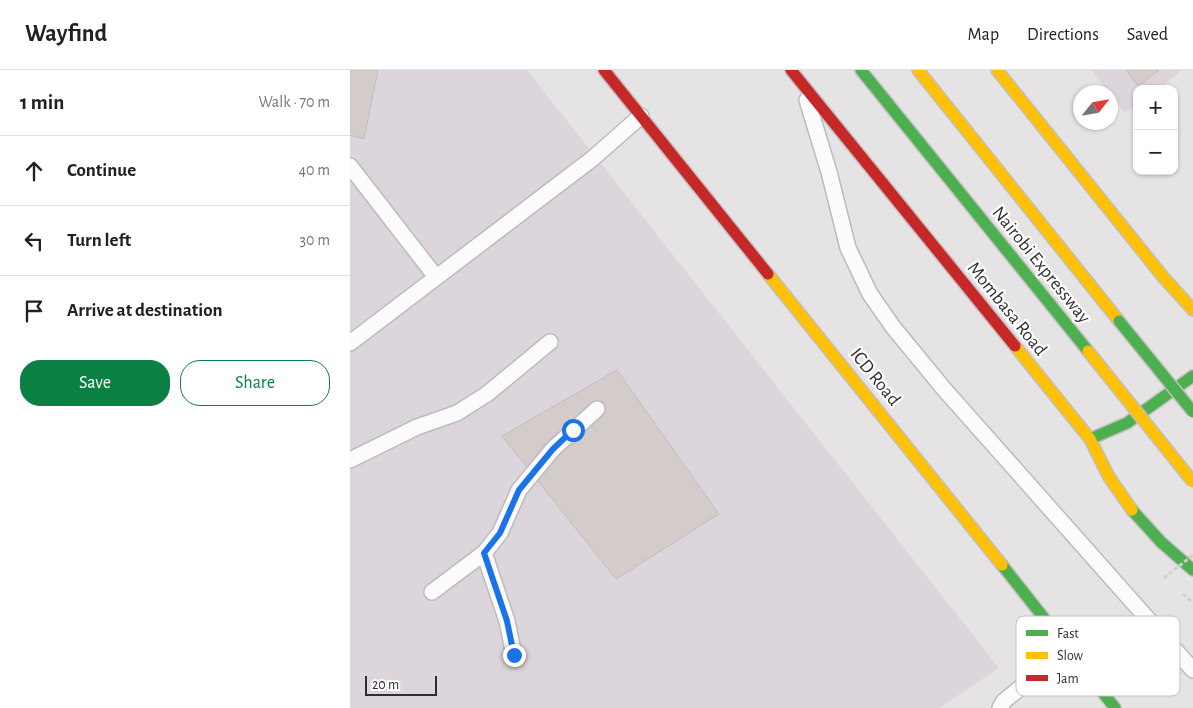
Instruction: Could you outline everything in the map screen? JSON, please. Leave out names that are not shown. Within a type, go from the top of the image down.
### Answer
[{"type":"main road","name":"ICD Road","points":[[604,70],[901,438],[1041,616]]},
{"type":"main road","name":"Mombasa Road","points":[[791,70],[1090,439],[1097,456],[1117,489],[1141,521],[1168,551],[1193,570]]},
{"type":"main road","name":"Nairobi Expressway","points":[[861,70],[1193,482]]},
{"type":"main road","name":"Nairobi Expressway","points":[[918,70],[1193,412]]},
{"type":"main road","points":[[997,70],[1164,278],[1193,310]]},
{"type":"main road","points":[[1090,439],[1127,423],[1193,376]]},
{"type":"main road","name":"ICD Road","points":[[1105,696],[1115,708]]},
{"type":"lane","points":[[801,82],[829,172],[848,248],[870,294],[893,326],[944,388],[1145,616]]},
{"type":"lane","points":[[351,340],[592,159],[641,116]]},
{"type":"lane","points":[[350,166],[436,277]]},
{"type":"lane","points":[[350,460],[399,436],[457,412],[487,394],[550,342]]},
{"type":"lane","points":[[432,592],[484,553],[500,533],[519,490],[553,449],[597,409]]},
{"type":"lane","points":[[484,553],[507,621],[514,655]]},
{"type":"lane","points":[[1180,655],[1193,670]]},
{"type":"lane","points":[[1000,708],[1004,701],[1016,691]]},
{"type":"path","points":[[1164,578],[1193,555]]},
{"type":"shaded area","points":[[350,70],[527,70],[999,668],[939,708],[350,708]]},
{"type":"shaded area","points":[[1091,70],[1182,70],[1163,85],[1133,85],[1133,107],[1125,113],[1118,104],[1118,85],[1103,85]]},
{"type":"building","points":[[350,70],[378,70],[364,139],[350,135]]},
{"type":"building","points":[[1126,70],[1159,70],[1139,85],[1137,85]]},
{"type":"building","points":[[617,370],[719,514],[616,579],[502,436]]},
{"type":"traffic: fast","points":[[861,70],[1088,351]]},
{"type":"traffic: fast","points":[[1119,321],[1193,412]]},
{"type":"traffic: fast","points":[[1090,439],[1127,423],[1193,376]]},
{"type":"traffic: fast","points":[[1132,510],[1161,542],[1193,570]]},
{"type":"traffic: fast","points":[[1002,565],[1042,616]]},
{"type":"traffic: fast","points":[[1106,696],[1115,708]]},
{"type":"traffic: slow","points":[[918,70],[1119,321]]},
{"type":"traffic: slow","points":[[997,70],[1164,278],[1193,310]]},
{"type":"traffic: slow","points":[[768,274],[1002,565]]},
{"type":"traffic: slow","points":[[1015,346],[1090,439],[1109,477],[1132,510]]},
{"type":"traffic: slow","points":[[1088,351],[1193,482]]},
{"type":"traffic: jam","points":[[604,70],[768,274]]},
{"type":"traffic: jam","points":[[791,70],[1015,346]]},
{"type":"route","points":[[514,655],[507,621],[484,553],[500,533],[519,490],[553,449],[573,430]]}]
